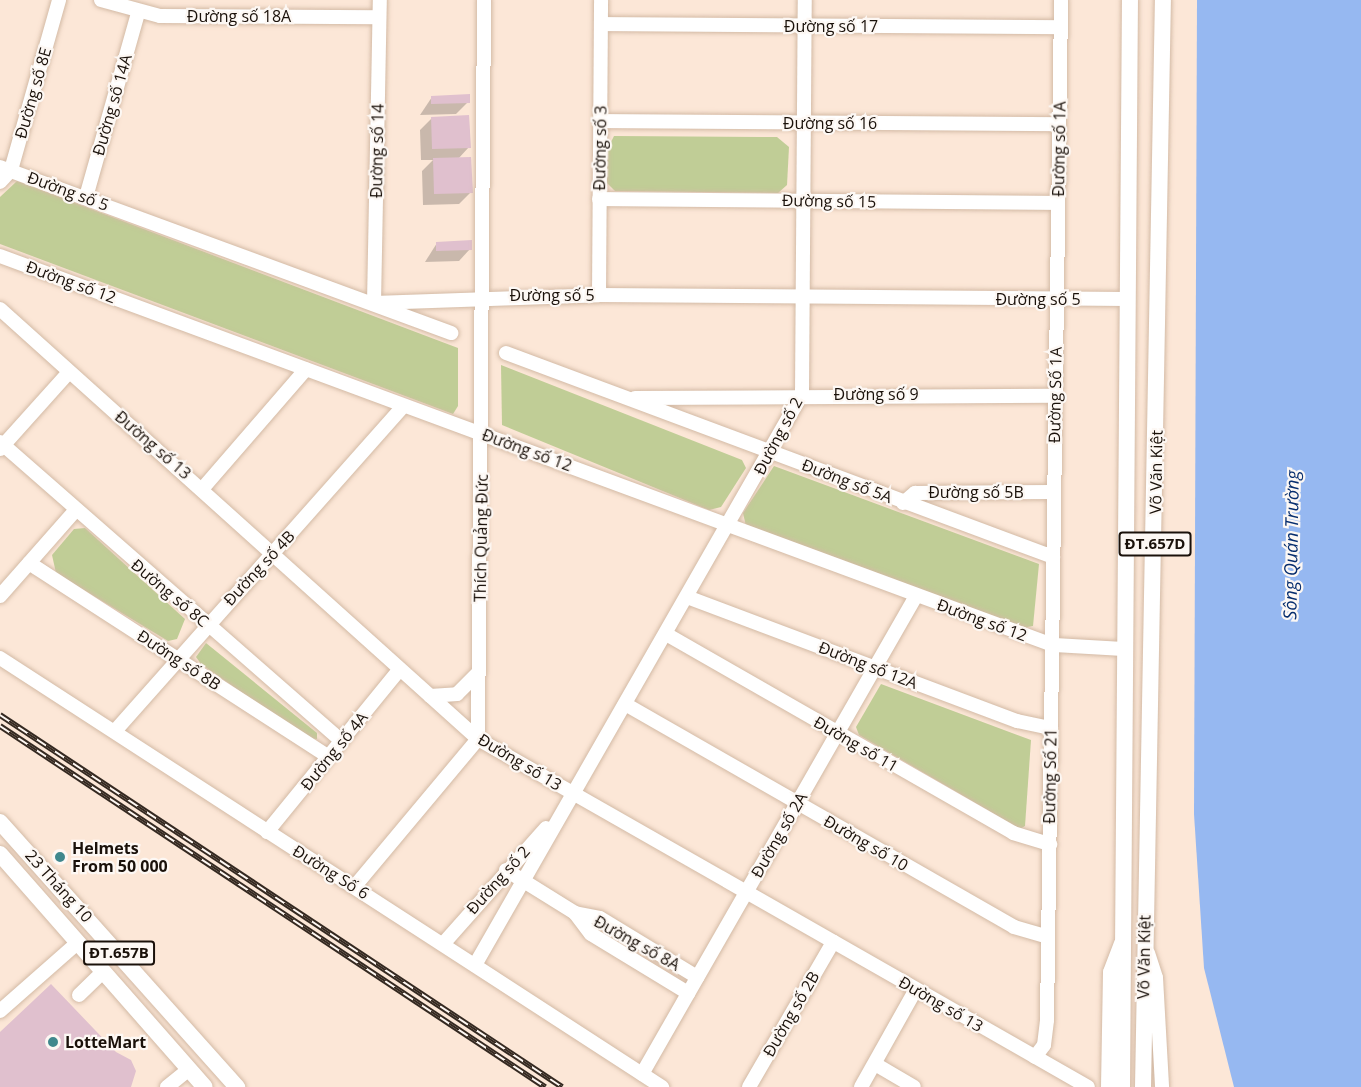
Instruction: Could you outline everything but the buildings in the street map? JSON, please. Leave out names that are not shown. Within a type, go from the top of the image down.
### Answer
[{"type":"main road","name":"Võ Văn Kiệt","points":[[1122,1087],[1130,0]]},
{"type":"main road","name":"Võ Văn Kiệt","points":[[1143,1087],[1144,941],[1153,648],[1163,0]]},
{"type":"main road","points":[[1125,649],[1153,648]]},
{"type":"main road","name":"23 Tháng 10","points":[[0,822],[237,1087]]},
{"type":"main road","name":"23 Tháng 10","points":[[0,854],[205,1087]]},
{"type":"main road","points":[[103,972],[121,955]]},
{"type":"main road","points":[[189,1069],[207,1053]]},
{"type":"street","name":"Đường số 8E","points":[[0,182],[59,0]]},
{"type":"street","name":"Đường số 18A","points":[[101,0],[138,12],[380,17]]},
{"type":"street","name":"Đường số 14","points":[[374,303],[380,0]]},
{"type":"street","name":"Thích Quảng Đức","points":[[478,740],[484,434],[482,296],[484,0]]},
{"type":"street","name":"Đường số 3","points":[[599,295],[601,0]]},
{"type":"street","name":"Đường số 2","points":[[475,965],[523,882],[555,818],[666,634],[802,394],[805,0]]},
{"type":"street","name":"Đường số 1A","points":[[1057,299],[1061,0]]},
{"type":"street","name":"Đường số 14A","points":[[86,197],[138,12]]},
{"type":"street","name":"Đường số 17","points":[[601,24],[1060,27]]},
{"type":"street","name":"Đường số 16","points":[[600,122],[1059,124]]},
{"type":"street","name":"Đường số 5","points":[[5,169],[374,303],[482,296],[599,295],[1128,299]]},
{"type":"street","name":"Đường số 15","points":[[599,199],[1058,203]]},
{"type":"street","name":"Đường số 12","points":[[0,256],[1053,645],[1125,649]]},
{"type":"street","name":"Đường Số 1A","points":[[1053,492],[1057,299]]},
{"type":"street","points":[[374,303],[451,333]]},
{"type":"street","name":"Đường số 13","points":[[0,309],[203,488],[478,740],[1088,1087]]},
{"type":"street","name":"Đường số 5A","points":[[506,353],[903,503],[1053,557]]},
{"type":"street","points":[[203,488],[306,369]]},
{"type":"street","points":[[1,445],[69,372]]},
{"type":"street","name":"Đường số 9","points":[[626,398],[802,394],[1055,396]]},
{"type":"street","name":"Đường số 4B","points":[[115,731],[207,624],[273,554],[404,406]]},
{"type":"street","name":"Đường số 8C","points":[[1,445],[74,512],[342,741]]},
{"type":"street","name":"Đường số 5B","points":[[903,503],[915,493],[1053,492]]},
{"type":"street","name":"Đường Số 21","points":[[1035,1057],[1044,1044],[1047,1020],[1053,492]]},
{"type":"street","points":[[0,596],[74,512]]},
{"type":"street","name":"Đường số 8B","points":[[29,563],[329,757]]},
{"type":"street","name":"Đường số 2A","points":[[642,1074],[916,596]]},
{"type":"street","name":"Đường số 12A","points":[[687,597],[1017,721],[1051,728]]},
{"type":"street","name":"Đường số 11","points":[[666,634],[1013,833],[1050,844]]},
{"type":"street","name":"Đường Số 6","points":[[0,658],[662,1087]]},
{"type":"street","name":"Đường số 4A","points":[[267,832],[400,669]]},
{"type":"street","points":[[430,696],[457,694],[478,673]]},
{"type":"street","name":"Đường số 10","points":[[625,704],[1014,927],[1048,937]]},
{"type":"street","points":[[355,886],[478,740]]},
{"type":"street","name":"Đường số 2","points":[[443,944],[506,870],[555,818]]},
{"type":"street","name":"Đường số 8A","points":[[506,870],[575,914],[591,934],[688,993]]},
{"type":"street","name":"Đường số 8A","points":[[575,914],[600,918],[698,977]]},
{"type":"street","points":[[1108,1087],[1110,972],[1122,941]]},
{"type":"street","points":[[1144,941],[1156,978],[1162,1087]]},
{"type":"street","name":"Đường số 2B","points":[[748,1087],[833,942]]},
{"type":"street","points":[[0,1011],[77,943]]},
{"type":"street","points":[[79,994],[103,972]]},
{"type":"street","points":[[861,1087],[916,989]]},
{"type":"street","points":[[875,1064],[914,1087]]},
{"type":"street","points":[[167,1087],[189,1069]]},
{"type":"green space","points":[[614,136],[777,137],[789,147],[787,185],[778,193],[615,191],[607,183],[607,150]]},
{"type":"green space","points":[[17,181],[458,348],[458,406],[453,414],[0,244],[0,197]]},
{"type":"green space","points":[[501,365],[742,460],[746,468],[721,507],[709,510],[502,425]]},
{"type":"green space","points":[[774,466],[1039,564],[1033,626],[1022,628],[746,526],[743,513]]},
{"type":"green space","points":[[85,528],[185,619],[177,639],[168,641],[56,573],[52,555],[74,529]]},
{"type":"green space","points":[[206,643],[317,733],[317,739],[307,738],[201,664],[196,657]]},
{"type":"green space","points":[[881,684],[1031,740],[1025,826],[1020,829],[859,735],[856,727]]},
{"type":"water","name":"Sông Quán Trường","points":[[1197,0],[1361,0],[1361,1087],[1234,1087],[1204,968],[1194,814]]},
{"type":"railway","points":[[0,715],[562,1087]]},
{"type":"railway","points":[[0,726],[545,1087]]},
{"type":"place","name":"Helmets From 50 000","points":[[60,857]]},
{"type":"place","name":"LotteMart","points":[[53,1042]]}]
